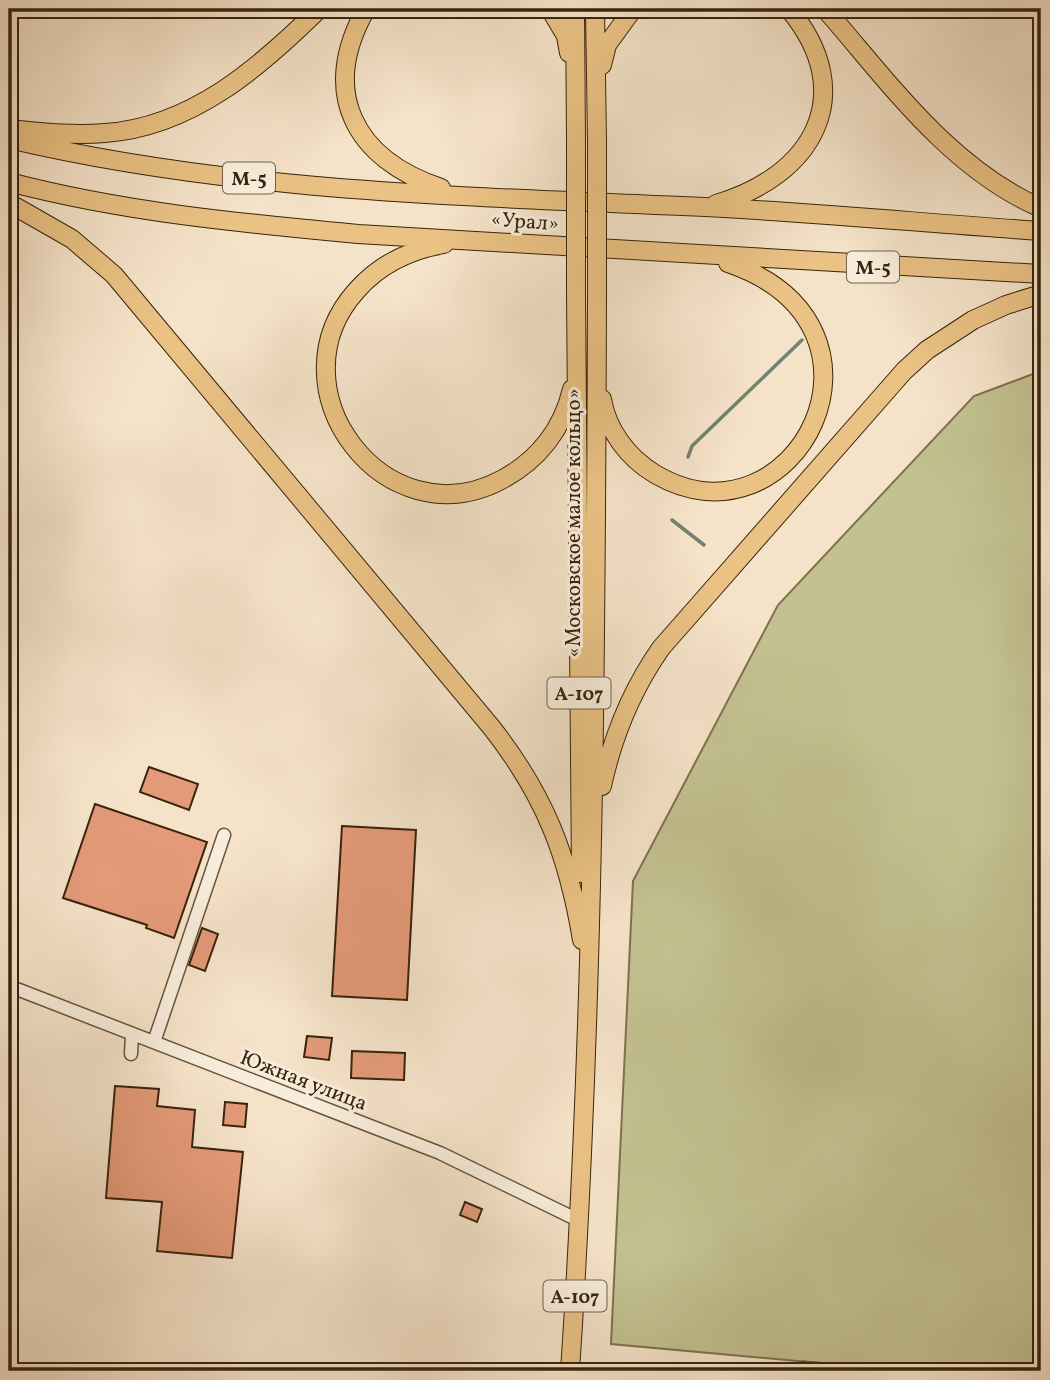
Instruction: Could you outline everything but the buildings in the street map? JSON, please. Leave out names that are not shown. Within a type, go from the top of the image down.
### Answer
[{"type":"highway","points":[[9,129],[62,134],[107,133],[164,120],[222,92],[248,74],[319,9]]},
{"type":"highway","points":[[366,9],[353,31],[345,70],[345,90],[359,131],[376,154],[414,179],[443,189],[492,197]]},
{"type":"highway","points":[[550,9],[566,36],[577,89]]},
{"type":"highway","name":"«Московское малое кольцо»","points":[[575,9],[585,1038]]},
{"type":"highway","name":"«Московское малое кольцо»","points":[[570,1371],[580,1221],[594,831],[597,352],[595,9]]},
{"type":"highway","points":[[596,92],[607,45],[633,9]]},
{"type":"highway","points":[[706,207],[741,197],[771,181],[793,162],[809,141],[823,99],[822,74],[815,48],[789,9]]},
{"type":"highway","points":[[825,9],[950,146],[999,185],[1041,208]]},
{"type":"highway","name":"«Урал»","points":[[9,139],[193,173],[362,189],[706,207],[1041,232]]},
{"type":"highway","name":"«Урал»","points":[[9,182],[108,204],[208,219],[358,234],[1041,274]]},
{"type":"highway","points":[[9,204],[72,239],[114,275],[515,757],[545,807],[556,836],[583,946]]},
{"type":"highway","points":[[471,240],[405,254],[384,266],[366,280],[337,318],[327,344],[326,372],[330,400],[345,436],[367,462],[407,486],[435,494],[461,494],[489,487],[532,460],[555,431],[570,399],[577,349]]},
{"type":"highway","points":[[597,352],[604,410],[611,427],[633,457],[650,471],[682,487],[720,491],[756,482],[787,463],[813,428],[819,407],[823,365],[807,316],[777,286],[756,273],[705,256]]},
{"type":"highway","points":[[594,831],[609,752],[622,715],[644,672],[681,621],[904,371],[953,331],[1006,305],[1041,294]]},
{"type":"street","points":[[154,1042],[224,835]]},
{"type":"street","name":"Южная улица","points":[[9,986],[440,1153],[580,1221]]},
{"type":"street","points":[[131,1054],[132,1034]]},
{"type":"street","points":[[803,1368],[840,1371]]},
{"type":"shaded area","points":[[1041,371],[1041,1371],[907,1371],[611,1344],[633,881],[778,605],[974,396]]},
{"type":"waterway","points":[[688,457],[692,446],[802,340]]},
{"type":"waterway","points":[[672,520],[704,545]]}]
